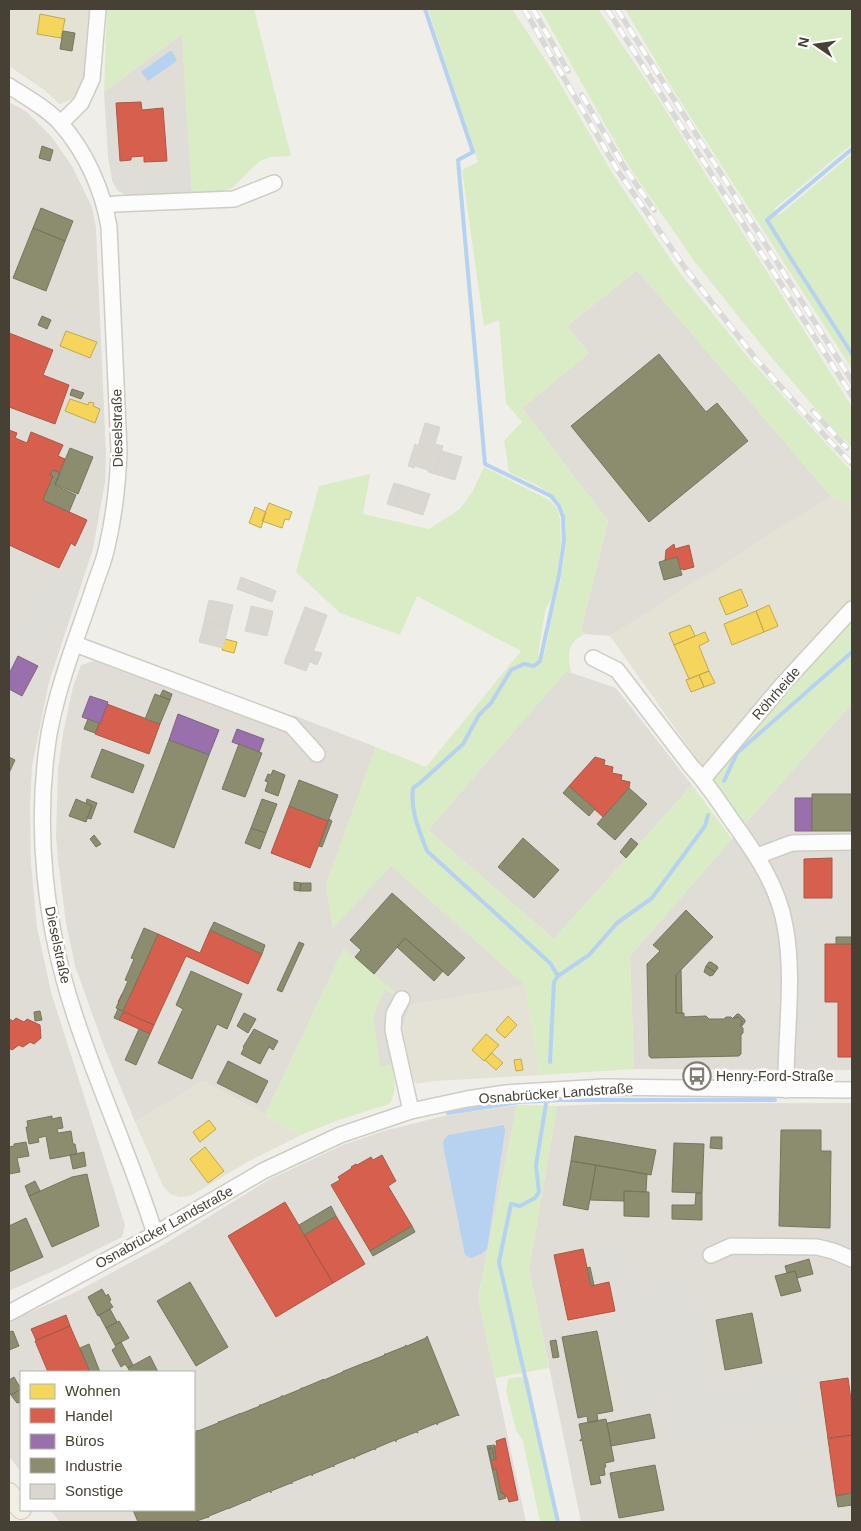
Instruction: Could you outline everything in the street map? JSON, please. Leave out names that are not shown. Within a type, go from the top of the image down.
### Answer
[{"type":"main road","points":[[9,1493],[20,1509]]},
{"type":"main road","points":[[22,1511],[31,1522]]},
{"type":"street","points":[[61,123],[81,103],[92,79],[98,9]]},
{"type":"street","name":"Dieselstraße","points":[[9,86],[61,123],[86,158],[106,206],[109,227],[119,450],[118,483],[106,552],[62,684],[50,732],[45,769],[43,837],[47,893],[61,968],[74,1015],[154,1234]]},
{"type":"street","points":[[106,206],[234,199],[274,182]]},
{"type":"street","name":"Röhrheide","points":[[703,779],[783,684],[852,609]]},
{"type":"street","points":[[75,644],[291,725],[317,754]]},
{"type":"street","points":[[593,658],[617,670],[703,779],[757,856],[775,892],[785,925],[789,962],[786,1090]]},
{"type":"street","points":[[757,856],[792,843],[852,842]]},
{"type":"street","points":[[402,999],[394,1014],[393,1030],[410,1111]]},
{"type":"street","name":"Osnabrücker Landstraße","points":[[9,1313],[154,1234],[263,1170],[340,1135],[410,1111],[467,1099],[506,1094],[604,1087],[852,1090]]},
{"type":"street","points":[[711,1255],[731,1246],[817,1247],[852,1259]]},
{"type":"street","name":"Osnabrücker Landstraße","points":[[9,1306],[36,1297]]},
{"type":"shaded area","points":[[9,9],[92,9],[85,78],[79,96],[60,104],[43,89],[9,66]]},
{"type":"shaded area","points":[[182,34],[192,194],[128,196],[118,191],[112,181],[108,156],[104,92]]},
{"type":"shaded area","points":[[9,102],[27,112],[51,136],[72,166],[92,207],[96,228],[106,454],[105,482],[93,549],[49,682],[32,766],[30,807],[31,864],[37,927],[51,992],[125,1225],[122,1237],[9,1291]]},
{"type":"shaded area","points":[[185,103],[190,181],[180,181],[175,104]]},
{"type":"shaded area","points":[[131,166],[132,185],[122,185],[121,167]]},
{"type":"shaded area","points":[[179,182],[179,192],[146,193],[145,184]]},
{"type":"shaded area","points":[[637,270],[831,496],[610,636],[585,634],[581,629],[608,521],[522,408],[589,353],[567,326]]},
{"type":"shaded area","points":[[831,496],[852,506],[852,605],[704,769],[610,636]]},
{"type":"shaded area","points":[[52,576],[77,587],[78,593],[70,617],[56,610],[36,648],[19,640]]},
{"type":"shaded area","points":[[94,661],[286,732],[293,715],[376,747],[326,885],[333,928],[391,865],[525,985],[411,1005],[402,1028],[408,1061],[380,1067],[373,1018],[384,990],[393,994],[344,948],[265,1115],[203,1081],[135,1122],[103,1044],[75,966],[66,923],[58,861],[56,836],[58,770],[63,733],[73,687],[81,665]]},
{"type":"shaded area","points":[[566,671],[616,688],[692,785],[554,939],[428,830]]},
{"type":"shaded area","points":[[852,703],[852,1070],[634,1069],[630,956]]},
{"type":"shaded area","points":[[805,932],[816,932],[816,1032],[805,1032]]},
{"type":"shaded area","points":[[525,985],[540,1075],[434,1081],[416,1084],[412,1077],[402,1028],[411,1005]]},
{"type":"shaded area","points":[[384,990],[395,995],[385,1019],[392,1063],[381,1066],[373,1018]]},
{"type":"shaded area","points":[[203,1081],[301,1135],[251,1160],[190,1196],[180,1197],[170,1194],[163,1186],[135,1122]]},
{"type":"shaded area","points":[[852,1103],[852,1522],[581,1522],[529,1269],[557,1106],[604,1104]]},
{"type":"shaded area","points":[[517,1105],[478,1298],[526,1522],[60,1522],[51,1511],[195,1511],[195,1371],[20,1371],[20,1471],[9,1456],[9,1321],[72,1294],[163,1245],[270,1179],[343,1145],[384,1131],[443,1116]]},
{"type":"shaded area","points":[[844,1216],[852,1216],[852,1249],[844,1249]]},
{"type":"shaded area","points":[[599,1246],[604,1273],[594,1275],[589,1249]]},
{"type":"shaded area","points":[[621,1250],[628,1283],[619,1285],[612,1252]]},
{"type":"shaded area","points":[[687,1284],[707,1390],[671,1397],[651,1291]]},
{"type":"shaded area","points":[[643,1287],[648,1312],[617,1318],[612,1293]]},
{"type":"shaded area","points":[[647,1313],[663,1389],[645,1393],[648,1410],[625,1414],[611,1344],[606,1344],[601,1323]]},
{"type":"shaded area","points":[[794,1377],[801,1414],[675,1439],[667,1402]]},
{"type":"green space","points":[[107,9],[254,9],[291,156],[270,157],[260,161],[232,188],[217,192],[192,194],[182,34],[104,92]]},
{"type":"green space","points":[[428,9],[512,9],[554,73],[613,174],[679,272],[752,362],[852,472],[852,506],[831,496],[637,270],[567,326],[589,353],[522,408],[608,521],[581,629],[585,634],[575,640],[570,649],[570,673],[566,672],[428,830],[554,939],[692,785],[732,839],[630,956],[634,1069],[540,1075],[525,985],[391,866],[333,928],[326,885],[376,747],[426,767],[521,651],[417,596],[400,635],[340,613],[296,572],[319,486],[370,474],[363,514],[429,529],[460,509],[473,491],[484,467],[549,500],[557,508],[560,519],[561,544],[557,575],[552,597],[545,611],[538,655],[543,658],[561,576],[566,543],[564,515],[556,498],[537,485],[509,472],[504,441],[522,422],[506,403],[499,320],[484,326],[462,170],[478,162]]},
{"type":"green space","points":[[540,9],[598,9],[656,95],[852,407],[852,448],[833,429],[766,351],[695,262],[628,165]]},
{"type":"green space","points":[[625,9],[852,9],[852,144],[774,209],[779,215],[852,154],[852,369],[670,85]]},
{"type":"green space","points":[[852,616],[852,703],[744,825],[709,777]]},
{"type":"green space","points":[[344,948],[395,992],[394,994],[384,990],[373,1018],[380,1066],[392,1064],[395,1085],[394,1095],[389,1104],[336,1121],[301,1135],[265,1115]]},
{"type":"green space","points":[[517,1105],[557,1106],[529,1269],[549,1368],[495,1378],[478,1298]]},
{"type":"green space","points":[[528,1377],[558,1522],[540,1522],[523,1441],[516,1430],[506,1391],[508,1379]]},
{"type":"water","points":[[172,51],[177,61],[148,81],[141,72]]},
{"type":"water","points":[[504,1125],[505,1131],[487,1249],[471,1258],[465,1255],[443,1141],[448,1135]]},
{"type":"building: Wohnen","points":[[40,14],[65,19],[61,38],[37,34]]},
{"type":"building: Wohnen","points":[[66,331],[97,342],[90,358],[60,346]]},
{"type":"building: Wohnen","points":[[70,399],[88,405],[89,402],[94,403],[93,406],[100,409],[95,423],[65,411]]},
{"type":"building: Wohnen","points":[[269,503],[292,512],[289,520],[285,519],[282,528],[262,521]]},
{"type":"building: Wohnen","points":[[255,507],[266,512],[261,528],[249,523]]},
{"type":"building: Wohnen","points":[[741,589],[748,606],[726,615],[719,598]]},
{"type":"building: Wohnen","points":[[769,605],[778,626],[764,632],[756,611]]},
{"type":"building: Wohnen","points":[[756,611],[764,632],[732,645],[724,624]]},
{"type":"building: Wohnen","points":[[690,625],[695,636],[674,645],[669,633]]},
{"type":"building: Wohnen","points":[[705,632],[709,641],[699,646],[709,671],[689,679],[674,645]]},
{"type":"building: Wohnen","points":[[225,639],[237,642],[234,653],[222,650]]},
{"type":"building: Wohnen","points":[[709,671],[715,683],[704,687],[699,675]]},
{"type":"building: Wohnen","points":[[699,675],[704,687],[691,692],[686,680]]},
{"type":"building: Wohnen","points":[[508,1016],[517,1025],[505,1038],[496,1030]]},
{"type":"building: Wohnen","points":[[486,1034],[499,1045],[484,1061],[472,1050]]},
{"type":"building: Wohnen","points":[[492,1053],[503,1063],[496,1070],[485,1060]]},
{"type":"building: Wohnen","points":[[521,1059],[523,1070],[516,1071],[514,1060]]},
{"type":"building: Wohnen","points":[[209,1120],[216,1129],[200,1142],[193,1132]]},
{"type":"building: Wohnen","points":[[205,1147],[224,1171],[208,1183],[190,1159]]},
{"type":"building: Handel","points":[[141,102],[142,110],[163,108],[167,161],[144,162],[144,156],[131,157],[131,160],[120,161],[116,103]]},
{"type":"building: Handel","points":[[9,333],[53,350],[43,375],[69,385],[55,424],[9,407]]},
{"type":"building: Handel","points":[[9,430],[17,433],[15,438],[27,443],[31,432],[63,445],[58,456],[65,459],[60,473],[53,470],[50,475],[53,476],[43,500],[87,520],[75,546],[71,543],[59,568],[9,545]]},
{"type":"building: Handel","points":[[674,544],[675,549],[689,545],[694,567],[680,569],[677,557],[665,560],[666,550]]},
{"type":"building: Handel","points":[[107,704],[160,724],[149,754],[95,734]]},
{"type":"building: Handel","points":[[595,757],[605,760],[604,765],[613,767],[612,773],[622,775],[621,780],[630,782],[629,788],[603,817],[569,786]]},
{"type":"building: Handel","points":[[289,806],[328,821],[310,868],[271,853]]},
{"type":"building: Handel","points":[[832,858],[832,898],[804,898],[804,859]]},
{"type":"building: Handel","points":[[210,930],[262,954],[248,984],[186,956],[154,1025],[123,1011],[126,1006],[118,1002],[122,994],[130,997],[158,934],[200,953]]},
{"type":"building: Handel","points":[[825,944],[852,944],[852,1057],[838,1057],[838,1002],[825,1002]]},
{"type":"building: Handel","points":[[123,1012],[154,1025],[150,1034],[119,1020]]},
{"type":"building: Handel","points":[[16,1018],[24,1022],[27,1019],[40,1025],[41,1038],[34,1044],[30,1042],[23,1047],[19,1045],[12,1050],[9,1048],[9,1019],[13,1021]]},
{"type":"building: Handel","points":[[382,1155],[396,1181],[388,1186],[412,1226],[370,1251],[331,1185],[340,1180],[338,1177],[356,1164],[371,1157],[373,1160]]},
{"type":"building: Handel","points":[[285,1202],[333,1283],[276,1317],[228,1236]]},
{"type":"building: Handel","points":[[336,1216],[365,1264],[333,1283],[304,1235]]},
{"type":"building: Handel","points":[[583,1249],[591,1286],[609,1282],[615,1311],[568,1320],[554,1255]]},
{"type":"building: Handel","points":[[66,1315],[70,1326],[36,1340],[31,1329]]},
{"type":"building: Handel","points":[[70,1326],[90,1371],[48,1371],[35,1341]]},
{"type":"building: Handel","points":[[848,1378],[852,1407],[852,1435],[828,1438],[820,1382]]},
{"type":"building: Handel","points":[[852,1435],[852,1493],[836,1496],[828,1439]]},
{"type":"building: Handel","points":[[505,1438],[518,1500],[509,1502],[507,1496],[504,1497],[503,1493],[501,1493],[496,1469],[493,1470],[491,1460],[496,1459],[494,1447],[497,1446],[496,1441]]},
{"type":"building: Büros","points":[[18,656],[38,666],[22,696],[9,689],[9,674]]},
{"type":"building: Büros","points":[[90,696],[108,702],[100,724],[82,717]]},
{"type":"building: Büros","points":[[178,714],[219,730],[209,755],[169,740]]},
{"type":"building: Büros","points":[[237,729],[264,739],[259,752],[232,742]]},
{"type":"building: Büros","points":[[795,798],[812,798],[812,831],[795,831]]},
{"type":"building: Industrie","points":[[63,31],[75,33],[72,51],[60,49]]},
{"type":"building: Industrie","points":[[42,146],[53,150],[50,161],[39,158]]},
{"type":"building: Industrie","points":[[41,208],[73,221],[65,241],[33,228]]},
{"type":"building: Industrie","points":[[33,228],[65,241],[46,291],[13,278]]},
{"type":"building: Industrie","points":[[42,316],[51,320],[47,329],[38,325]]},
{"type":"building: Industrie","points":[[659,354],[706,412],[717,403],[748,441],[649,522],[571,426]]},
{"type":"building: Industrie","points":[[72,389],[84,393],[81,399],[70,395]]},
{"type":"building: Industrie","points":[[70,448],[93,457],[78,494],[55,484]]},
{"type":"building: Industrie","points":[[53,470],[60,473],[55,485],[76,495],[69,512],[43,500],[53,476],[50,475]]},
{"type":"building: Industrie","points":[[677,557],[682,575],[664,580],[659,562]]},
{"type":"building: Industrie","points":[[163,690],[172,694],[170,700],[160,696]]},
{"type":"building: Industrie","points":[[155,694],[170,700],[160,724],[145,719]]},
{"type":"building: Industrie","points":[[88,719],[99,723],[95,733],[84,729]]},
{"type":"building: Industrie","points":[[169,740],[209,755],[174,848],[134,832]]},
{"type":"building: Industrie","points":[[239,744],[262,753],[245,797],[222,789]]},
{"type":"building: Industrie","points":[[102,749],[144,765],[133,793],[91,777]]},
{"type":"building: Industrie","points":[[9,757],[15,760],[9,773]]},
{"type":"building: Industrie","points":[[273,770],[285,775],[278,796],[265,791],[268,782],[265,781],[268,774],[271,775]]},
{"type":"building: Industrie","points":[[299,780],[338,795],[328,821],[289,806]]},
{"type":"building: Industrie","points":[[569,786],[595,809],[589,816],[563,793]]},
{"type":"building: Industrie","points":[[629,788],[647,804],[615,840],[597,824]]},
{"type":"building: Industrie","points":[[812,794],[852,794],[852,831],[812,831]]},
{"type":"building: Industrie","points":[[76,799],[92,806],[86,822],[69,816]]},
{"type":"building: Industrie","points":[[87,799],[97,803],[91,819],[87,818],[92,806],[86,803]]},
{"type":"building: Industrie","points":[[262,799],[277,804],[266,833],[251,828]]},
{"type":"building: Industrie","points":[[329,819],[332,821],[322,847],[319,846]]},
{"type":"building: Industrie","points":[[251,828],[266,833],[260,849],[245,843]]},
{"type":"building: Industrie","points":[[94,835],[101,844],[96,847],[90,839]]},
{"type":"building: Industrie","points":[[523,838],[559,870],[534,898],[498,867]]},
{"type":"building: Industrie","points":[[631,838],[638,844],[626,858],[620,852]]},
{"type":"building: Industrie","points":[[294,882],[301,883],[300,891],[294,890]]},
{"type":"building: Industrie","points":[[301,883],[311,883],[311,891],[300,891]]},
{"type":"building: Industrie","points":[[392,893],[465,958],[448,976],[405,938],[374,974],[355,957],[361,950],[350,940]]},
{"type":"building: Industrie","points":[[686,910],[713,937],[676,975],[676,1013],[684,1013],[684,1017],[706,1016],[709,1019],[731,1017],[733,1019],[738,1017],[742,1021],[740,1026],[743,1028],[741,1054],[739,1056],[651,1058],[649,1056],[647,964],[660,951],[653,945]]},
{"type":"building: Industrie","points":[[214,922],[265,945],[262,954],[210,930]]},
{"type":"building: Industrie","points":[[144,928],[158,934],[123,1011],[116,1008],[128,981],[125,980],[134,959],[131,958]]},
{"type":"building: Industrie","points":[[836,937],[852,937],[852,944],[836,944]]},
{"type":"building: Industrie","points":[[405,938],[443,971],[434,981],[397,947]]},
{"type":"building: Industrie","points":[[299,942],[304,944],[282,992],[277,990]]},
{"type":"building: Industrie","points":[[709,962],[717,966],[718,968],[715,972],[706,966]]},
{"type":"building: Industrie","points":[[706,966],[715,972],[713,975],[710,976],[704,972]]},
{"type":"building: Industrie","points":[[681,970],[682,1013],[676,1013],[676,975]]},
{"type":"building: Industrie","points":[[191,971],[242,994],[227,1029],[217,1024],[192,1079],[158,1063],[183,1009],[176,1005]]},
{"type":"building: Industrie","points":[[118,1009],[123,1012],[119,1020],[114,1018]]},
{"type":"building: Industrie","points":[[40,1011],[42,1020],[35,1021],[34,1012]]},
{"type":"building: Industrie","points":[[244,1013],[256,1019],[248,1033],[237,1026]]},
{"type":"building: Industrie","points":[[737,1014],[745,1020],[741,1027],[742,1021],[738,1017],[733,1018]]},
{"type":"building: Industrie","points":[[139,1029],[150,1034],[136,1065],[125,1060]]},
{"type":"building: Industrie","points":[[254,1029],[278,1041],[273,1050],[269,1047],[260,1064],[241,1054]]},
{"type":"building: Industrie","points":[[228,1061],[268,1081],[257,1103],[217,1083]]},
{"type":"building: Industrie","points":[[52,1116],[52,1119],[61,1117],[63,1128],[57,1129],[58,1133],[71,1131],[77,1154],[50,1159],[46,1136],[38,1138],[39,1142],[29,1144],[26,1127],[28,1127],[27,1121]]},
{"type":"building: Industrie","points":[[781,1130],[821,1130],[821,1151],[831,1151],[830,1228],[779,1226]]},
{"type":"building: Industrie","points":[[575,1136],[656,1150],[651,1175],[571,1161]]},
{"type":"building: Industrie","points":[[711,1137],[722,1137],[722,1149],[710,1148]]},
{"type":"building: Industrie","points":[[26,1142],[29,1156],[17,1158],[20,1172],[9,1174],[9,1147]]},
{"type":"building: Industrie","points":[[674,1143],[704,1144],[702,1193],[672,1192]]},
{"type":"building: Industrie","points":[[84,1152],[86,1166],[73,1169],[70,1155]]},
{"type":"building: Industrie","points":[[571,1161],[596,1165],[588,1210],[563,1205]]},
{"type":"building: Industrie","points":[[596,1165],[647,1174],[646,1192],[624,1191],[624,1201],[590,1200]]},
{"type":"building: Industrie","points":[[87,1174],[99,1226],[52,1247],[29,1196],[72,1177]]},
{"type":"building: Industrie","points":[[35,1181],[40,1191],[29,1196],[25,1186]]},
{"type":"building: Industrie","points":[[624,1191],[649,1192],[649,1217],[624,1216]]},
{"type":"building: Industrie","points":[[696,1193],[702,1193],[702,1220],[672,1219],[672,1205],[695,1205]]},
{"type":"building: Industrie","points":[[331,1206],[336,1216],[304,1235],[299,1225]]},
{"type":"building: Industrie","points":[[26,1218],[43,1257],[9,1272],[9,1226]]},
{"type":"building: Industrie","points":[[412,1226],[415,1232],[373,1256],[370,1251]]},
{"type":"building: Industrie","points":[[809,1259],[813,1274],[797,1278],[795,1271],[787,1273],[785,1266]]},
{"type":"building: Industrie","points":[[590,1267],[594,1285],[591,1286],[587,1268]]},
{"type":"building: Industrie","points":[[795,1271],[801,1291],[781,1296],[775,1276]]},
{"type":"building: Industrie","points":[[190,1282],[228,1347],[196,1366],[157,1301]]},
{"type":"building: Industrie","points":[[102,1289],[106,1296],[108,1294],[111,1300],[109,1301],[113,1307],[98,1316],[88,1297]]},
{"type":"building: Industrie","points":[[110,1309],[117,1322],[106,1328],[99,1315]]},
{"type":"building: Industrie","points":[[752,1313],[762,1363],[725,1370],[716,1320]]},
{"type":"building: Industrie","points":[[119,1321],[129,1338],[115,1345],[106,1328]]},
{"type":"building: Industrie","points":[[13,1331],[19,1346],[9,1350],[9,1332]]},
{"type":"building: Industrie","points":[[597,1331],[613,1411],[597,1414],[598,1421],[588,1423],[587,1416],[578,1418],[562,1337]]},
{"type":"building: Industrie","points":[[427,1336],[459,1416],[417,1431],[418,1433],[416,1432],[396,1440],[396,1442],[395,1440],[354,1459],[354,1457],[334,1465],[334,1467],[292,1482],[292,1484],[271,1491],[271,1493],[270,1491],[208,1518],[194,1522],[138,1522],[133,1511],[195,1511],[195,1432],[197,1430]]},
{"type":"building: Industrie","points":[[556,1340],[559,1357],[553,1358],[550,1341]]},
{"type":"building: Industrie","points":[[121,1342],[133,1365],[128,1368],[125,1364],[121,1367],[112,1350],[116,1347],[115,1345]]},
{"type":"building: Industrie","points":[[89,1344],[100,1371],[90,1371],[80,1348]]},
{"type":"building: Industrie","points":[[150,1356],[158,1371],[130,1371],[128,1368]]},
{"type":"building: Industrie","points":[[14,1377],[20,1387],[20,1390],[11,1395],[9,1391],[9,1380]]},
{"type":"building: Industrie","points":[[20,1390],[20,1402],[17,1403],[11,1395]]},
{"type":"building: Industrie","points":[[650,1414],[655,1438],[611,1446],[607,1423]]},
{"type":"building: Industrie","points":[[606,1419],[614,1461],[605,1463],[605,1475],[599,1476],[601,1483],[591,1485],[582,1440],[580,1441],[582,1439],[579,1424]]},
{"type":"building: Industrie","points":[[495,1445],[496,1457],[494,1458],[492,1448],[489,1448],[493,1470],[496,1469],[501,1493],[506,1498],[499,1500],[487,1446]]},
{"type":"building: Industrie","points":[[489,1448],[492,1448],[494,1458],[496,1457],[496,1459],[491,1460]]},
{"type":"building: Industrie","points":[[655,1465],[664,1510],[619,1518],[610,1473]]},
{"type":"building: Industrie","points":[[852,1493],[852,1505],[838,1507],[836,1496]]},
{"type":"building: Sonstige","points":[[425,423],[440,427],[435,444],[443,446],[435,474],[415,466],[414,468],[408,466],[415,444],[418,446]]},
{"type":"building: Sonstige","points":[[442,451],[462,457],[455,480],[435,474]]},
{"type":"building: Sonstige","points":[[394,483],[401,485],[394,506],[387,504]]},
{"type":"building: Sonstige","points":[[401,485],[430,494],[423,515],[394,506]]},
{"type":"building: Sonstige","points":[[241,577],[276,591],[272,602],[237,589]]},
{"type":"building: Sonstige","points":[[209,600],[233,605],[228,627],[204,622]]},
{"type":"building: Sonstige","points":[[251,606],[273,611],[272,616],[250,611]]},
{"type":"building: Sonstige","points":[[305,607],[327,615],[306,671],[284,663]]},
{"type":"building: Sonstige","points":[[250,611],[272,616],[267,636],[245,631]]},
{"type":"building: Sonstige","points":[[204,622],[228,627],[223,648],[199,642]]},
{"type":"building: Sonstige","points":[[314,651],[322,653],[317,665],[310,662]]},
{"type":"waterway","points":[[425,9],[473,152],[458,160],[485,464],[551,496],[559,506],[563,517],[564,541],[559,575],[540,661],[534,666],[524,664],[511,670],[491,703],[479,715],[463,744],[413,788],[413,804],[416,820],[427,851],[550,963],[558,976]]},
{"type":"waterway","points":[[852,149],[767,220],[852,354]]},
{"type":"waterway","points":[[724,781],[737,753],[852,652]]},
{"type":"waterway","points":[[550,1062],[554,982],[558,976],[589,955],[617,923],[652,898],[705,826],[708,815]]},
{"type":"waterway","points":[[547,1098],[536,1165],[539,1192],[535,1198],[520,1206],[511,1204],[499,1262],[558,1522]]},
{"type":"waterway","points":[[448,1113],[519,1102],[560,1100],[775,1100]]},
{"type":"railway","points":[[524,9],[618,171],[685,268],[756,359],[852,464]]},
{"type":"railway","points":[[533,9],[568,71]]},
{"type":"railway","points":[[607,9],[852,396]]},
{"type":"railway","points":[[617,9],[852,381]]},
{"type":"railway","points":[[582,95],[623,165],[654,210]]},
{"type":"railway","points":[[813,411],[847,448]]},
{"type":"place","name":"Henry-Ford-Straße","points":[[697,1076]]}]
